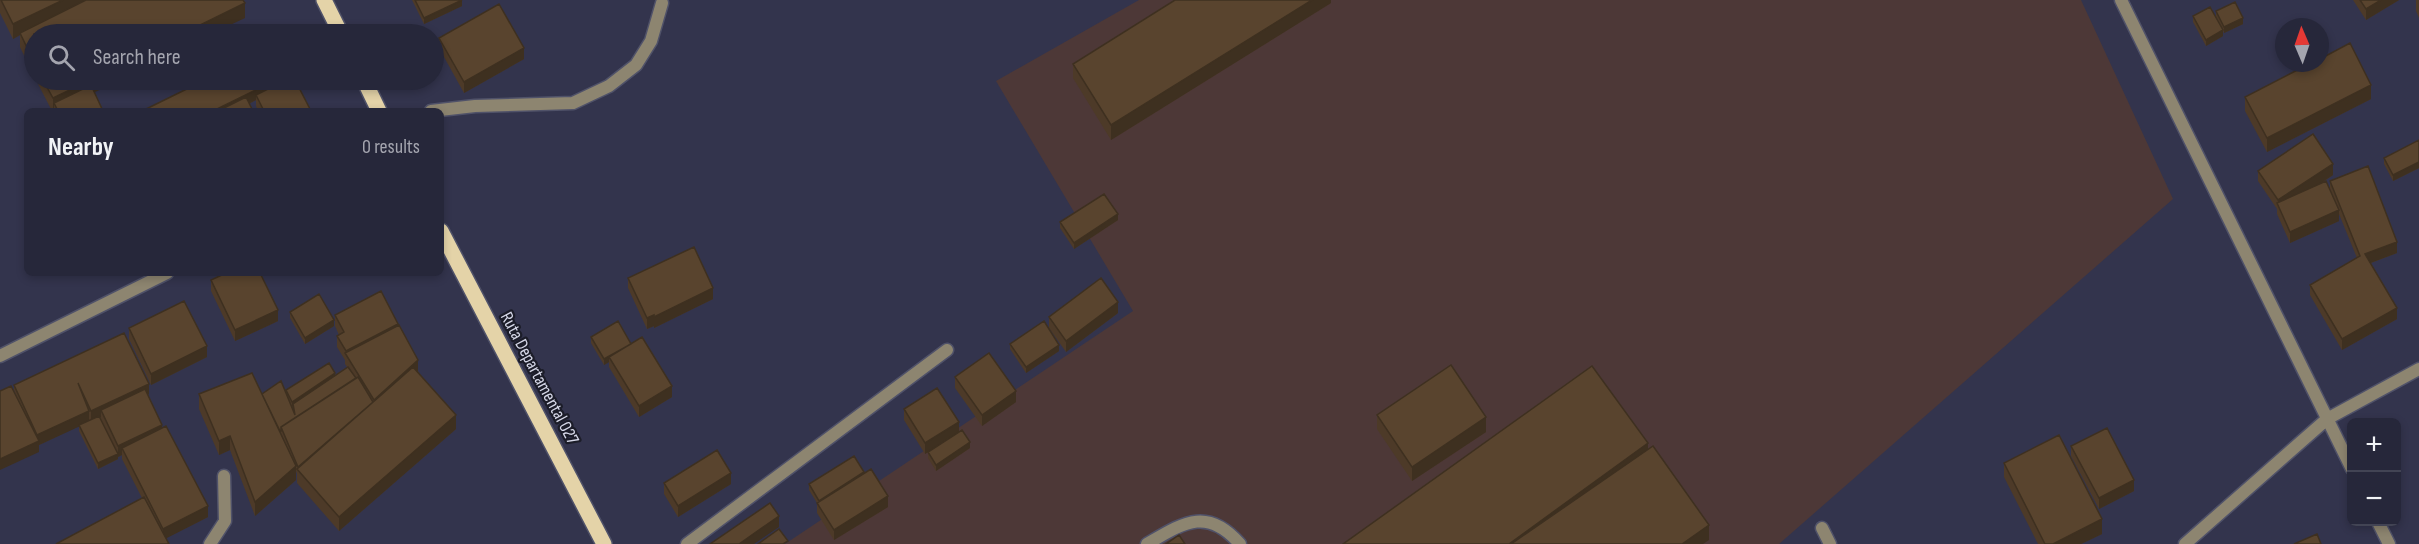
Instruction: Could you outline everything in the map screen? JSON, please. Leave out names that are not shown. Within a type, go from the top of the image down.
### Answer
[{"type":"main road","points":[[324,0],[336,24]]},
{"type":"main road","points":[[369,90],[378,108]]},
{"type":"main road","name":"Ruta Departamental 027","points":[[444,237],[604,544]]},
{"type":"street","points":[[2121,0],[2347,459]]},
{"type":"street","points":[[444,109],[474,106],[573,103],[609,86],[636,65],[651,41],[662,3]]},
{"type":"street","points":[[0,356],[161,276]]},
{"type":"street","points":[[687,544],[947,350]]},
{"type":"street","points":[[2185,544],[2327,419],[2419,369]]},
{"type":"street","points":[[210,544],[225,521],[224,476]]},
{"type":"street","points":[[1147,544],[1184,522],[1206,521],[1228,530],[1240,544]]},
{"type":"street","points":[[2380,526],[2389,544]]},
{"type":"street","points":[[1822,528],[1830,544]]},
{"type":"shaded area","points":[[1139,0],[2081,0],[2173,199],[1779,544],[785,544],[1133,311],[996,81]]},
{"type":"building","points":[[1,0],[63,0],[13,24]]},
{"type":"building","points":[[86,0],[243,0],[245,3],[202,24],[38,24]]},
{"type":"building","points":[[415,0],[462,0],[424,18]]},
{"type":"building","points":[[1175,0],[1312,0],[1111,125],[1073,64]]},
{"type":"building","points":[[2360,0],[2381,0],[2366,9]]},
{"type":"building","points":[[2235,2],[2243,18],[2224,27],[2216,11]]},
{"type":"building","points":[[499,4],[524,48],[464,82],[444,47],[444,35]]},
{"type":"building","points":[[2210,7],[2223,30],[2206,40],[2193,16]]},
{"type":"building","points":[[2350,43],[2371,85],[2267,138],[2245,97],[2294,72],[2329,72],[2329,54]]},
{"type":"building","points":[[49,90],[70,90],[53,98]]},
{"type":"building","points":[[81,90],[93,90],[102,108],[56,108],[54,103]]},
{"type":"building","points":[[185,90],[256,90],[219,108],[148,108]]},
{"type":"building","points":[[266,90],[300,90],[309,108],[262,108],[256,95]]},
{"type":"building","points":[[246,97],[252,108],[224,108]]},
{"type":"building","points":[[2313,134],[2333,164],[2278,200],[2258,171]]},
{"type":"building","points":[[2419,140],[2419,162],[2393,175],[2384,158]]},
{"type":"building","points":[[2368,166],[2397,242],[2365,254],[2397,308],[2342,339],[2310,285],[2360,256],[2330,181]]},
{"type":"building","points":[[2326,181],[2339,210],[2290,232],[2277,203]]},
{"type":"building","points":[[1104,194],[1118,214],[1074,243],[1060,222]]},
{"type":"building","points":[[694,247],[713,288],[654,317],[654,315],[647,318],[628,278]]},
{"type":"building","points":[[220,276],[261,276],[278,310],[235,330],[211,280]]},
{"type":"building","points":[[1101,278],[1118,302],[1066,341],[1049,317]]},
{"type":"building","points":[[381,291],[398,324],[346,351],[337,336],[344,332],[335,315]]},
{"type":"building","points":[[319,294],[334,320],[305,338],[290,312]]},
{"type":"building","points":[[184,301],[207,346],[151,374],[129,328]]},
{"type":"building","points":[[618,321],[631,344],[604,359],[591,337]]},
{"type":"building","points":[[1044,321],[1059,345],[1026,367],[1010,344]]},
{"type":"building","points":[[399,325],[418,360],[374,400],[345,353]]},
{"type":"building","points":[[124,333],[149,384],[91,411],[78,383],[89,411],[37,435],[14,385]]},
{"type":"building","points":[[642,337],[672,386],[639,406],[609,357]]},
{"type":"building","points":[[989,353],[1016,391],[982,415],[955,377]]},
{"type":"building","points":[[329,363],[335,373],[292,402],[286,390]]},
{"type":"building","points":[[1451,365],[1486,417],[1412,467],[1377,415]]},
{"type":"building","points":[[1592,366],[1648,443],[1509,544],[1343,544]]},
{"type":"building","points":[[348,367],[356,378],[281,427],[280,431],[262,394],[281,381],[295,415],[293,404]]},
{"type":"building","points":[[413,367],[456,415],[339,517],[297,469]]},
{"type":"building","points":[[252,373],[296,466],[255,502],[230,436],[219,441],[199,394]]},
{"type":"building","points":[[358,377],[373,402],[298,467],[281,427]]},
{"type":"building","points":[[11,386],[39,441],[0,459],[0,391]]},
{"type":"building","points":[[937,388],[959,422],[925,443],[904,409]]},
{"type":"building","points":[[145,389],[162,425],[118,446],[101,410]]},
{"type":"building","points":[[99,416],[118,454],[98,463],[79,425]]},
{"type":"building","points":[[166,426],[208,506],[163,529],[122,448]]},
{"type":"building","points":[[2107,428],[2134,480],[2099,498],[2071,446]]},
{"type":"building","points":[[962,430],[970,442],[936,465],[928,452]]},
{"type":"building","points":[[2059,435],[2102,519],[2053,544],[2045,544],[2004,463]]},
{"type":"building","points":[[1653,446],[1709,525],[1682,544],[1511,544]]},
{"type":"building","points":[[717,450],[731,473],[678,506],[664,483]]},
{"type":"building","points":[[854,456],[864,472],[819,501],[809,484]]},
{"type":"building","points":[[871,469],[888,496],[834,530],[817,503]]},
{"type":"building","points":[[144,497],[169,544],[56,544]]},
{"type":"building","points":[[770,503],[779,516],[739,544],[710,544]]},
{"type":"building","points":[[779,529],[788,541],[783,544],[758,544]]},
{"type":"building","points":[[2317,534],[2321,544],[2294,544]]},
{"type":"building","points":[[1179,535],[1185,544],[1166,544]]}]
